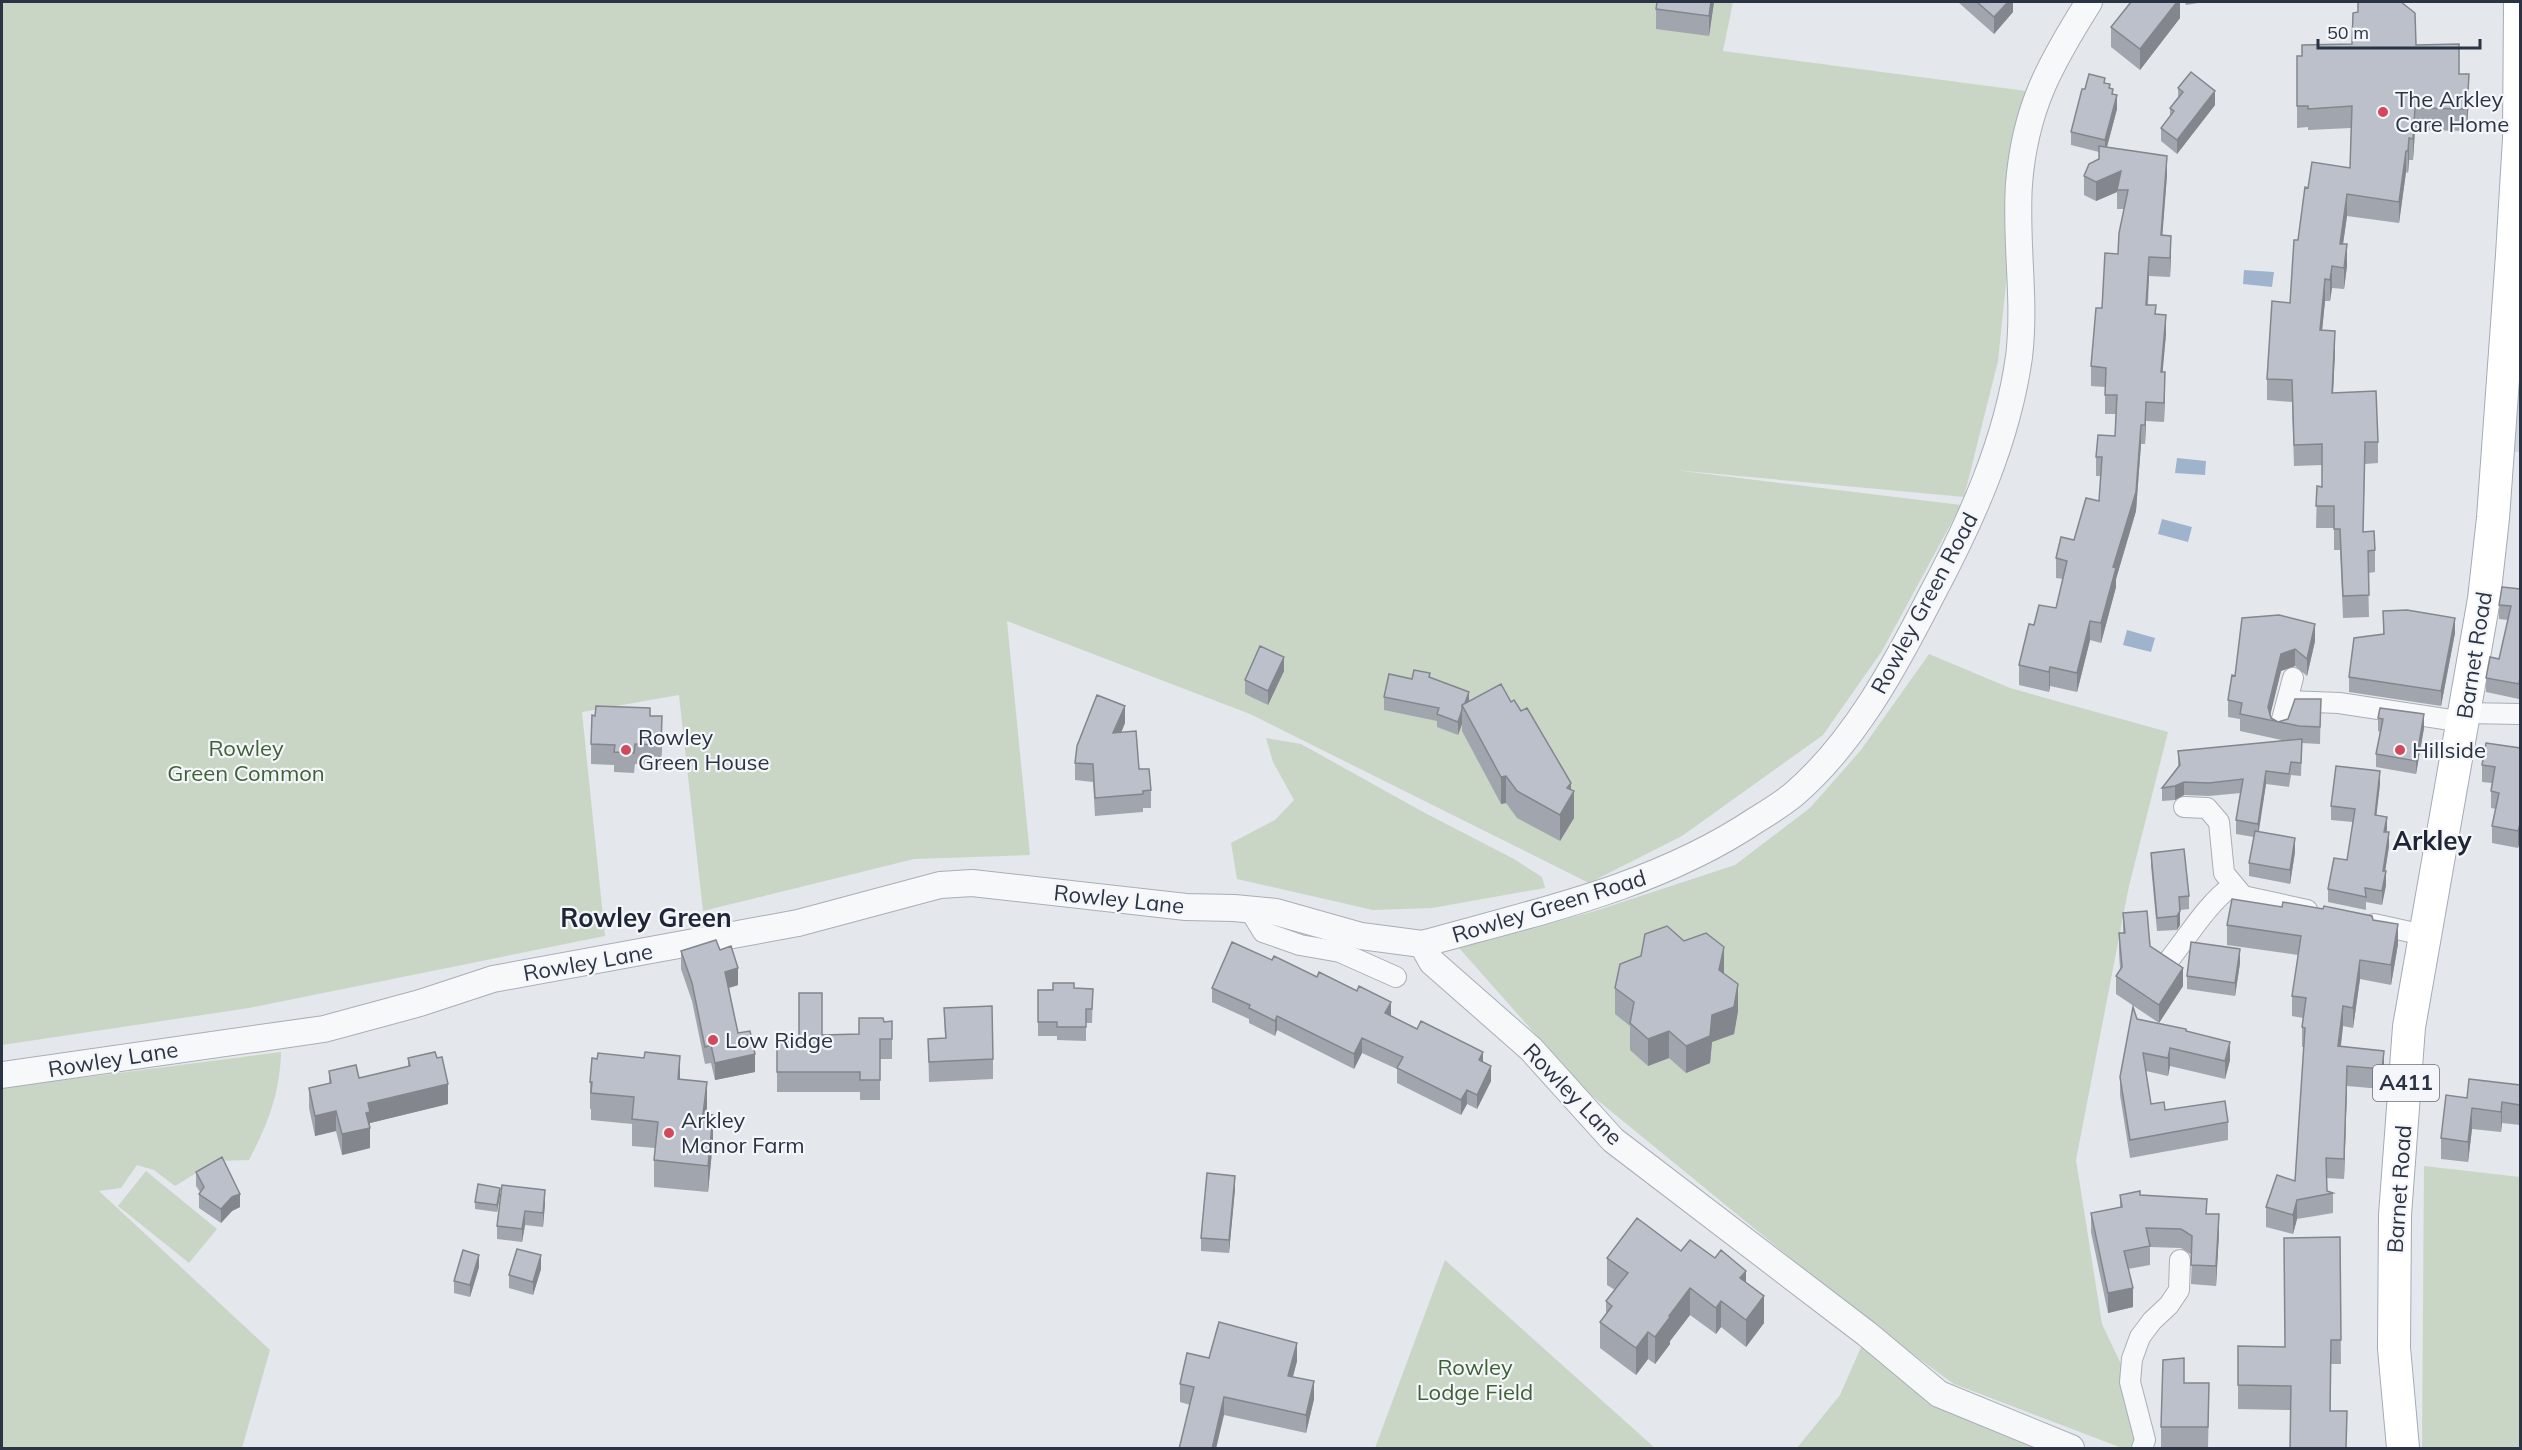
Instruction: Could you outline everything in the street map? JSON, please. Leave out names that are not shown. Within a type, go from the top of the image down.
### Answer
[{"type":"main road","name":"Barnet Road","points":[[2403,1449],[2394,1347],[2395,1215],[2409,1028],[2484,599],[2499,444],[2519,139],[2520,2]]},
{"type":"street","name":"Rowley Green Road","points":[[1422,944],[1576,901],[1662,871],[1703,853],[1792,796],[1833,754],[1871,701],[1919,620],[1948,564],[1976,506],[1998,447],[2012,392],[2022,328],[2019,184],[2029,122],[2047,71],[2089,2]]},
{"type":"street","points":[[2280,727],[2293,678]]},
{"type":"street","points":[[2288,701],[2339,703],[2464,717],[2520,714]]},
{"type":"street","points":[[2184,807],[2207,808],[2219,822],[2224,873],[2242,896],[2322,913]]},
{"type":"street","name":"Rowley Lane","points":[[2,1075],[324,1029],[493,980],[798,923],[940,885],[972,883],[1186,907],[1276,912],[1361,936],[1422,944],[1432,962],[1531,1049],[1613,1140],[1867,1334],[1939,1394],[2071,1449]]},
{"type":"street","points":[[2169,960],[2217,897],[2234,885]]},
{"type":"street","points":[[1250,909],[1263,932],[1300,945],[1340,952],[1396,977]]},
{"type":"street","points":[[2356,920],[2424,935]]},
{"type":"street","points":[[2142,1449],[2145,1440],[2130,1382],[2132,1359],[2140,1337],[2152,1321],[2169,1305],[2179,1290],[2180,1260]]},
{"type":"shaded area","points":[[2520,306],[2520,452],[2513,452]]},
{"type":"green space","name":"Rowley Green Common","points":[[2,2],[1733,2],[1723,51],[2026,91],[2010,177],[2010,245],[1998,361],[1964,497],[1674,470],[1961,505],[1882,651],[1823,735],[1682,836],[1589,883],[1250,714],[1007,621],[1030,855],[914,859],[703,911],[679,695],[582,712],[605,936],[249,1008],[2,1045]]},
{"type":"green space","points":[[1929,654],[2010,688],[2168,732],[2129,886],[2076,1160],[2102,1324],[2130,1383],[2139,1439],[2132,1448],[2122,1448],[1954,1384],[1871,1324],[1585,1090],[1459,948],[1595,911],[1735,865],[1810,808],[1861,750]]},
{"type":"green space","points":[[1266,738],[1301,744],[1425,813],[1514,859],[1542,877],[1545,888],[1432,908],[1373,910],[1237,879],[1231,843],[1275,820],[1294,800],[1273,762]]},
{"type":"green space","points":[[281,1052],[272,1108],[249,1160],[216,1161],[175,1186],[154,1170],[137,1165],[121,1188],[99,1191],[270,1350],[242,1448],[2,1448],[2,1088]]},
{"type":"green space","points":[[2424,1166],[2520,1177],[2520,1448],[2422,1448]]},
{"type":"green space","points":[[146,1171],[217,1229],[189,1263],[118,1206]]},
{"type":"green space","name":"Rowley Lodge Field","points":[[1445,1260],[1655,1448],[1375,1448]]},
{"type":"green space","points":[[1862,1345],[2042,1448],[1797,1448],[1840,1395]]},
{"type":"water","points":[[2244,270],[2274,272],[2272,287],[2243,284]]},
{"type":"water","points":[[2177,458],[2206,461],[2205,475],[2175,473]]},
{"type":"water","points":[[2162,519],[2192,527],[2188,542],[2158,534]]},
{"type":"water","points":[[2127,630],[2155,638],[2151,652],[2123,645]]},
{"type":"building","points":[[1657,2],[1711,2],[1709,16],[1656,9]]},
{"type":"building","points":[[1977,2],[2008,2],[1994,17]]},
{"type":"building","points":[[2131,2],[2177,2],[2140,49],[2111,27]]},
{"type":"building","points":[[2358,2],[2401,2],[2415,13],[2416,45],[2459,44],[2459,74],[2469,74],[2467,109],[2415,108],[2413,139],[2409,138],[2408,151],[2406,151],[2399,202],[2347,194],[2340,244],[2347,244],[2344,268],[2332,266],[2330,280],[2325,279],[2320,330],[2335,331],[2332,393],[2376,391],[2378,442],[2365,442],[2363,532],[2374,531],[2375,550],[2368,551],[2369,595],[2343,596],[2340,529],[2334,529],[2334,506],[2316,506],[2317,486],[2322,487],[2322,444],[2294,445],[2292,380],[2267,379],[2272,301],[2290,303],[2294,240],[2298,240],[2305,187],[2308,188],[2312,162],[2350,168],[2352,106],[2308,109],[2308,106],[2297,106],[2297,56],[2302,56],[2302,45],[2352,44],[2353,13],[2358,12]]},
{"type":"building","points":[[2191,72],[2215,91],[2177,140],[2161,128],[2174,111],[2170,108],[2183,92],[2178,88]]},
{"type":"building","points":[[2089,74],[2105,78],[2104,83],[2110,84],[2109,88],[2113,89],[2112,94],[2117,95],[2105,140],[2071,132],[2082,89],[2085,89]]},
{"type":"building","points":[[2099,146],[2167,156],[2161,235],[2171,236],[2170,258],[2149,257],[2146,305],[2156,305],[2155,314],[2166,315],[2161,372],[2165,372],[2164,403],[2146,402],[2145,425],[2141,425],[2136,492],[2113,567],[2116,568],[2101,623],[2090,621],[2077,673],[2050,667],[2049,672],[2019,665],[2029,624],[2034,625],[2039,605],[2056,608],[2067,561],[2056,558],[2061,537],[2074,540],[2086,498],[2099,501],[2102,457],[2096,457],[2098,435],[2115,436],[2117,395],[2105,395],[2106,368],[2091,366],[2096,308],[2102,308],[2105,253],[2118,254],[2119,233],[2128,190],[2117,190],[2121,171],[2096,182],[2084,176],[2089,164],[2099,159]]},
{"type":"building","points":[[2502,587],[2520,589],[2519,684],[2486,678],[2490,657],[2499,659],[2511,606],[2499,605]]},
{"type":"building","points":[[2407,610],[2455,618],[2441,691],[2349,677],[2354,638],[2384,634],[2383,611]]},
{"type":"building","points":[[2279,615],[2315,624],[2307,659],[2295,649],[2281,654],[2268,707],[2271,718],[2277,722],[2240,714],[2242,703],[2228,700],[2232,675],[2235,676],[2242,618]]},
{"type":"building","points":[[1260,646],[1284,657],[1268,691],[1245,680]]},
{"type":"building","points":[[1414,670],[1430,673],[1429,677],[1469,692],[1462,705],[1458,722],[1437,714],[1439,708],[1384,697],[1389,674],[1412,679]]},
{"type":"building","points":[[1501,684],[1511,702],[1514,700],[1521,711],[1527,708],[1571,783],[1567,788],[1574,791],[1560,815],[1517,791],[1506,776],[1501,777],[1462,705]]},
{"type":"building","points":[[1097,695],[1125,706],[1113,733],[1136,731],[1139,769],[1149,769],[1151,790],[1143,791],[1143,794],[1095,798],[1093,764],[1075,763],[1077,746]]},
{"type":"building","points":[[2295,699],[2321,699],[2320,727],[2279,722],[2288,719]]},
{"type":"building","points":[[596,706],[650,708],[650,716],[662,716],[661,745],[635,744],[634,753],[614,752],[615,745],[591,744],[592,715],[595,716]]},
{"type":"building","name":"Hillside","points":[[2380,708],[2424,714],[2416,761],[2376,754],[2383,719],[2378,718]]},
{"type":"building","points":[[2302,739],[2301,763],[2291,762],[2289,774],[2266,771],[2258,824],[2236,820],[2243,779],[2209,783],[2184,782],[2162,788],[2180,765],[2178,751]]},
{"type":"building","points":[[2486,743],[2520,748],[2520,824],[2518,831],[2492,826],[2499,793],[2491,791],[2495,767],[2482,765]]},
{"type":"building","points":[[2336,766],[2380,771],[2375,815],[2387,817],[2384,832],[2389,832],[2383,871],[2386,871],[2382,891],[2365,888],[2366,897],[2328,889],[2334,858],[2347,860],[2355,809],[2331,806]]},
{"type":"building","points":[[2255,831],[2295,838],[2290,870],[2249,863]]},
{"type":"building","points":[[2184,849],[2189,896],[2179,897],[2180,911],[2177,916],[2157,918],[2151,853]]},
{"type":"building","points":[[2232,899],[2282,907],[2283,902],[2323,909],[2324,906],[2372,916],[2373,920],[2398,924],[2391,965],[2360,960],[2353,1008],[2343,1006],[2338,1046],[2384,1051],[2382,1069],[2347,1066],[2344,1159],[2326,1158],[2327,1191],[2333,1193],[2297,1200],[2293,1215],[2266,1207],[2277,1175],[2295,1181],[2305,1028],[2302,1027],[2306,998],[2292,996],[2301,936],[2227,925]]},
{"type":"building","points":[[2147,911],[2150,946],[2183,968],[2159,1005],[2116,976],[2122,967],[2119,933],[2125,933],[2123,913]]},
{"type":"building","points":[[1667,926],[1684,941],[1706,933],[1724,947],[1719,970],[1738,984],[1734,1007],[1712,1015],[1710,1036],[1686,1046],[1669,1031],[1648,1039],[1630,1023],[1634,1002],[1615,988],[1620,964],[1641,956],[1645,934]]},
{"type":"building","points":[[716,940],[720,950],[731,946],[738,968],[725,972],[738,1033],[750,1031],[755,1054],[715,1063],[711,1045],[705,1047],[692,983],[681,951]]},
{"type":"building","points":[[1232,942],[1272,960],[1274,956],[1317,977],[1319,972],[1357,991],[1359,986],[1391,1002],[1385,1013],[1417,1029],[1421,1021],[1483,1052],[1479,1060],[1491,1066],[1477,1095],[1467,1090],[1461,1100],[1397,1068],[1403,1057],[1362,1038],[1354,1054],[1277,1016],[1275,1021],[1249,1008],[1250,1005],[1212,988]]},
{"type":"building","points":[[2191,942],[2240,949],[2235,983],[2187,976]]},
{"type":"building","points":[[1053,983],[1074,983],[1074,988],[1093,989],[1092,1009],[1086,1009],[1086,1027],[1057,1027],[1057,1022],[1038,1022],[1038,990],[1053,990]]},
{"type":"building","points":[[799,993],[822,993],[822,1035],[859,1034],[859,1018],[883,1018],[884,1022],[892,1021],[892,1039],[880,1039],[880,1080],[860,1080],[860,1072],[777,1072],[777,1042],[799,1041]]},
{"type":"building","points":[[992,1006],[993,1059],[929,1062],[928,1039],[946,1038],[944,1008]]},
{"type":"building","points":[[2133,1007],[2137,1019],[2186,1029],[2186,1031],[2230,1042],[2225,1061],[2170,1048],[2168,1058],[2143,1053],[2151,1104],[2164,1102],[2165,1110],[2225,1101],[2228,1122],[2130,1140],[2120,1077]]},
{"type":"building","points":[[435,1052],[437,1058],[442,1057],[448,1084],[368,1103],[370,1112],[366,1113],[370,1128],[342,1134],[336,1111],[315,1116],[309,1088],[331,1083],[329,1071],[356,1065],[359,1078],[410,1066],[408,1058]]},
{"type":"building","points":[[645,1052],[680,1056],[678,1079],[707,1082],[703,1114],[713,1115],[708,1166],[654,1160],[658,1122],[632,1119],[634,1097],[591,1093],[592,1058],[597,1059],[598,1053],[644,1058]]},
{"type":"building","points":[[2469,1079],[2520,1085],[2520,1105],[2502,1102],[2501,1112],[2472,1108],[2468,1142],[2441,1138],[2446,1095],[2467,1098]]},
{"type":"building","points":[[222,1157],[240,1194],[232,1197],[221,1209],[199,1194],[204,1187],[196,1172]]},
{"type":"building","points":[[1207,1173],[1235,1176],[1229,1240],[1201,1238]]},
{"type":"building","points":[[478,1184],[500,1188],[497,1205],[475,1202]]},
{"type":"building","points":[[502,1185],[545,1190],[543,1213],[525,1211],[522,1229],[497,1226]]},
{"type":"building","points":[[2140,1191],[2140,1195],[2207,1199],[2206,1214],[2219,1214],[2216,1266],[2191,1265],[2192,1236],[2181,1229],[2146,1228],[2150,1246],[2124,1251],[2133,1288],[2108,1293],[2091,1213],[2122,1207],[2120,1195]]},
{"type":"building","points":[[1637,1218],[1681,1251],[1690,1240],[1715,1258],[1721,1250],[1746,1271],[1740,1278],[1764,1296],[1746,1320],[1721,1301],[1716,1308],[1690,1288],[1655,1337],[1648,1332],[1636,1348],[1600,1322],[1612,1306],[1606,1301],[1628,1273],[1607,1258]]},
{"type":"building","points":[[2340,1237],[2341,1340],[2331,1340],[2330,1411],[2347,1411],[2346,1448],[2376,1449],[2290,1449],[2291,1386],[2238,1385],[2238,1346],[2285,1347],[2284,1238]]},
{"type":"building","points":[[517,1249],[541,1255],[533,1282],[509,1275]]},
{"type":"building","points":[[463,1250],[479,1255],[470,1285],[454,1281]]},
{"type":"building","points":[[1219,1322],[1297,1343],[1288,1376],[1314,1381],[1306,1415],[1224,1397],[1212,1449],[1179,1449],[1194,1387],[1180,1384],[1187,1353],[1209,1358]]},
{"type":"building","points":[[2184,1358],[2184,1383],[2209,1383],[2208,1427],[2161,1427],[2163,1360]]},
{"type":"place","name":"The Arkley Care Home","points":[[2383,112]]},
{"type":"place","name":"Rowley Green House","points":[[626,750]]},
{"type":"place","name":"Hillside","points":[[2400,750]]},
{"type":"place","name":"Low Ridge","points":[[713,1040]]},
{"type":"place","name":"Arkley Manor Farm","points":[[669,1133]]},
{"type":"district","name":"Arkley","points":[[2432,841]]},
{"type":"district","name":"Rowley Green","points":[[646,918]]}]
